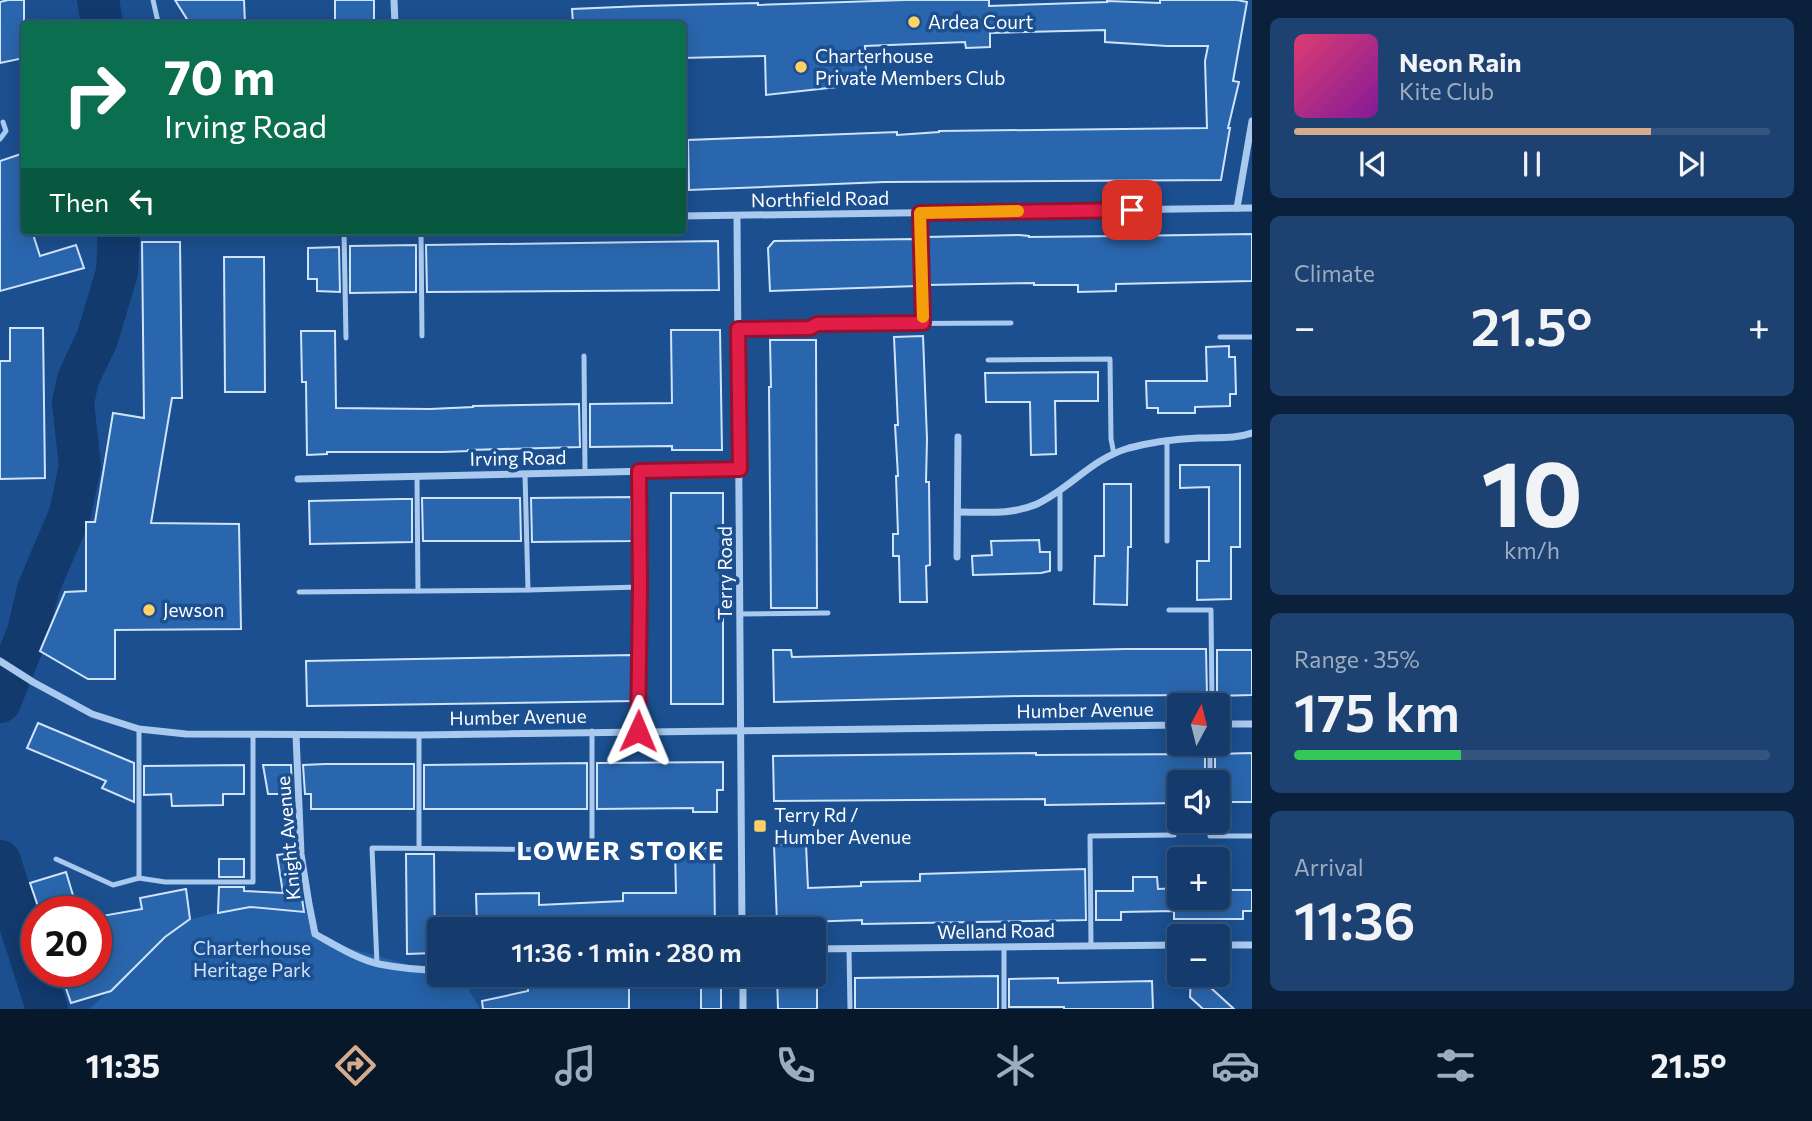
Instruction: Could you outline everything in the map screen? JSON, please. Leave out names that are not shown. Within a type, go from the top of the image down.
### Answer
[{"type":"street","points":[[394,0],[395,21]]},
{"type":"street","points":[[1237,208],[1252,121]]},
{"type":"street","name":"Northfield Road","points":[[686,216],[1252,208]]},
{"type":"street","name":"Terry Road","points":[[737,216],[742,917]]},
{"type":"street","points":[[958,512],[996,513],[1035,505],[1060,490],[1086,469],[1136,446],[1167,440],[1225,438],[1252,433]]},
{"type":"street","points":[[957,557],[958,437]]},
{"type":"street","name":"Irving Road","points":[[298,479],[740,469]]},
{"type":"street","name":"Humber Avenue","points":[[0,661],[92,714],[139,729],[186,734],[419,735],[1167,724]]},
{"type":"street","points":[[1230,724],[1252,724]]},
{"type":"street","name":"Knight Avenue","points":[[296,734],[301,854],[315,934],[377,964],[427,970]]},
{"type":"street","name":"Welland Road","points":[[826,949],[1167,945]]},
{"type":"street","points":[[1230,945],[1252,945]]},
{"type":"street","points":[[743,987],[743,1009]]},
{"type":"lane","points":[[153,0],[158,21]]},
{"type":"lane","points":[[0,139],[6,131],[3,122]]},
{"type":"lane","points":[[920,213],[923,323]]},
{"type":"lane","points":[[344,235],[346,338]]},
{"type":"lane","points":[[421,235],[422,336]]},
{"type":"lane","points":[[738,329],[810,328],[817,324],[1011,323]]},
{"type":"lane","points":[[1220,337],[1252,337]]},
{"type":"lane","points":[[584,356],[585,472]]},
{"type":"lane","points":[[988,360],[1110,359],[1111,439],[1114,454]]},
{"type":"lane","points":[[1167,440],[1167,541]]},
{"type":"lane","points":[[638,731],[639,471]]},
{"type":"lane","points":[[526,474],[528,590]]},
{"type":"lane","points":[[417,477],[418,591]]},
{"type":"lane","points":[[1060,490],[1060,569]]},
{"type":"lane","points":[[299,592],[640,587]]},
{"type":"lane","points":[[1168,610],[1211,610],[1212,693]]},
{"type":"lane","points":[[741,614],[828,613]]},
{"type":"lane","points":[[139,729],[139,877]]},
{"type":"lane","points":[[377,964],[372,848],[592,850],[592,731]]},
{"type":"lane","points":[[55,859],[113,885],[139,877],[165,882],[253,881],[253,734]]},
{"type":"lane","points":[[419,735],[419,847]]},
{"type":"lane","points":[[1210,833],[1210,836],[1252,836]]},
{"type":"lane","points":[[1091,946],[1090,836],[1174,835]]},
{"type":"lane","points":[[1004,947],[1004,1009]]},
{"type":"lane","points":[[849,949],[850,1009]]},
{"type":"green space","name":"Charterhouse Heritage Park","points":[[246,908],[306,912],[315,934],[338,945],[427,970],[427,987],[467,987],[480,1009],[89,1009],[165,937],[187,921]]},
{"type":"building","points":[[24,0],[21,59],[0,63],[0,2]]},
{"type":"building","points":[[175,0],[244,0],[245,21],[188,21]]},
{"type":"building","points":[[335,0],[374,0],[374,21],[335,21]]},
{"type":"building","points":[[905,0],[989,0],[989,6],[1107,1],[1160,3],[1160,0],[1247,2],[1233,81],[1239,82],[1228,128],[1221,180],[884,182],[689,190],[688,140],[897,132],[897,135],[939,131],[1207,128],[1205,61],[1208,46],[1105,42],[1105,30],[990,33],[990,47],[966,48],[965,42],[865,46],[866,73],[837,75],[837,87],[766,95],[765,56],[686,58],[686,21],[573,21],[572,9]]},
{"type":"building","points":[[21,154],[21,235],[33,235],[40,256],[76,245],[84,268],[0,291],[0,161]]},
{"type":"building","points":[[1252,234],[1252,281],[1116,284],[1116,291],[1078,292],[1078,285],[927,285],[926,237]]},
{"type":"building","points":[[915,239],[917,286],[770,291],[768,248],[774,241]]},
{"type":"building","points":[[718,241],[719,290],[427,292],[426,245]]},
{"type":"building","name":"Jewson","points":[[142,242],[180,242],[182,398],[172,398],[151,523],[239,524],[241,629],[115,630],[115,679],[88,679],[40,651],[65,592],[86,591],[86,522],[95,522],[113,413],[144,418]]},
{"type":"building","points":[[416,245],[416,292],[350,293],[350,246]]},
{"type":"building","points":[[339,247],[340,292],[317,291],[317,279],[308,279],[308,248]]},
{"type":"building","points":[[224,257],[264,257],[265,392],[225,392]]},
{"type":"building","points":[[10,328],[43,328],[45,478],[0,479],[0,361],[10,361]]},
{"type":"building","points":[[671,330],[720,330],[722,450],[672,450],[672,446],[590,447],[590,404],[672,403]]},
{"type":"building","points":[[301,331],[335,331],[336,408],[430,409],[579,404],[580,447],[443,452],[327,452],[307,455],[306,382],[302,382]]},
{"type":"building","points":[[923,336],[926,482],[929,482],[930,565],[926,566],[927,602],[900,602],[899,556],[893,556],[893,534],[898,534],[895,425],[898,425],[894,337]]},
{"type":"building","points":[[770,340],[816,340],[817,608],[771,608]]},
{"type":"building","points":[[1229,346],[1229,357],[1235,357],[1236,394],[1230,394],[1230,406],[1195,407],[1195,413],[1158,413],[1158,408],[1147,408],[1146,381],[1207,381],[1206,347]]},
{"type":"building","points":[[1098,372],[1098,401],[1055,401],[1056,454],[1031,455],[1030,402],[986,402],[985,373]]},
{"type":"building","points":[[1180,465],[1240,465],[1240,547],[1231,547],[1231,599],[1197,600],[1197,561],[1209,561],[1209,487],[1180,488]]},
{"type":"building","points":[[1104,484],[1131,484],[1127,605],[1094,604],[1095,556],[1104,556]]},
{"type":"building","points":[[671,493],[723,493],[723,704],[671,704]]},
{"type":"building","points":[[631,497],[632,541],[532,542],[531,498]]},
{"type":"building","points":[[422,498],[520,498],[521,541],[423,541]]},
{"type":"building","points":[[412,499],[412,542],[310,544],[309,501]]},
{"type":"building","points":[[1039,540],[1040,552],[1050,552],[1050,571],[973,575],[972,556],[992,555],[991,541]]},
{"type":"building","points":[[1206,649],[1207,693],[774,702],[773,650],[791,650],[792,657]]},
{"type":"building","points":[[1217,650],[1252,650],[1252,695],[1217,693]]},
{"type":"building","points":[[633,655],[633,701],[307,706],[306,661]]},
{"type":"building","points":[[38,723],[134,763],[134,802],[102,788],[106,781],[27,748]]},
{"type":"building","points":[[1252,753],[1252,802],[1230,802],[1230,770],[1215,770],[1215,756],[1230,756],[1230,754]]},
{"type":"building","points":[[1167,754],[1205,756],[1205,770],[1167,770],[1167,803],[1045,805],[1045,799],[774,801],[773,756]]},
{"type":"building","points":[[723,762],[723,790],[717,790],[717,812],[693,812],[693,808],[597,809],[597,763]]},
{"type":"building","points":[[587,763],[587,809],[424,809],[424,765]]},
{"type":"building","points":[[414,764],[414,809],[311,809],[311,794],[305,794],[303,765]]},
{"type":"building","points":[[244,765],[244,794],[223,794],[223,805],[172,806],[171,794],[144,795],[144,766]]},
{"type":"building","points":[[263,765],[291,765],[292,794],[268,794]]},
{"type":"building","points":[[806,844],[808,888],[861,886],[861,882],[920,881],[920,874],[1085,869],[1086,920],[862,924],[862,920],[826,921],[826,917],[777,917],[774,845]]},
{"type":"building","points":[[675,848],[714,848],[715,917],[477,917],[476,894],[539,893],[539,905],[623,901],[623,893],[676,893]]},
{"type":"building","points":[[295,853],[304,912],[250,907],[218,913],[219,887],[244,887],[244,891],[283,893],[277,855]]},
{"type":"building","points":[[406,854],[434,854],[435,917],[427,917],[427,953],[407,954]]},
{"type":"building","points":[[219,859],[244,859],[244,877],[219,877]]},
{"type":"building","points":[[66,872],[73,896],[34,896],[30,883]]},
{"type":"building","points":[[1133,877],[1157,877],[1158,889],[1167,889],[1167,910],[1230,910],[1230,890],[1252,890],[1252,911],[1243,911],[1243,919],[1174,919],[1174,911],[1121,912],[1121,920],[1096,920],[1096,891],[1133,891]]},
{"type":"building","points":[[186,889],[190,919],[165,937],[111,991],[71,1003],[66,987],[112,987],[112,914],[142,909],[140,898]]},
{"type":"building","points":[[998,976],[998,1009],[855,1009],[855,978]]},
{"type":"building","points":[[1058,978],[1058,983],[1152,981],[1153,1009],[1009,1007],[1009,979]]},
{"type":"building","points":[[528,987],[629,987],[629,1009],[483,1009],[482,1001],[528,991]]},
{"type":"building","points":[[701,987],[721,987],[721,1009],[701,1009]]},
{"type":"building","points":[[777,987],[817,987],[817,1009],[778,1009]]},
{"type":"building","points":[[1190,987],[1210,987],[1234,1009],[1203,1009],[1190,997]]},
{"type":"waterway","points":[[98,0],[102,21]]},
{"type":"waterway","points":[[0,702],[28,632],[38,589],[70,514],[80,466],[73,403],[78,379],[97,339],[117,272],[119,235]]},
{"type":"waterway","points":[[0,861],[47,1009]]},
{"type":"slow traffic","points":[[923,317],[920,213],[1018,211]]},
{"type":"place","name":"Ardea Court","points":[[914,22]]},
{"type":"place","name":"Charterhouse Private Members Club","points":[[801,67]]},
{"type":"place","name":"Jewson","points":[[149,610]]},
{"type":"place","name":"Terry Rd / Humber Avenue","points":[[760,826]]},
{"type":"district","name":"LOWER STOKE","points":[[621,851]]},
{"type":"route","points":[[638,731],[639,471],[740,469],[738,329],[810,328],[817,324],[923,323],[920,213],[1132,210]]}]
